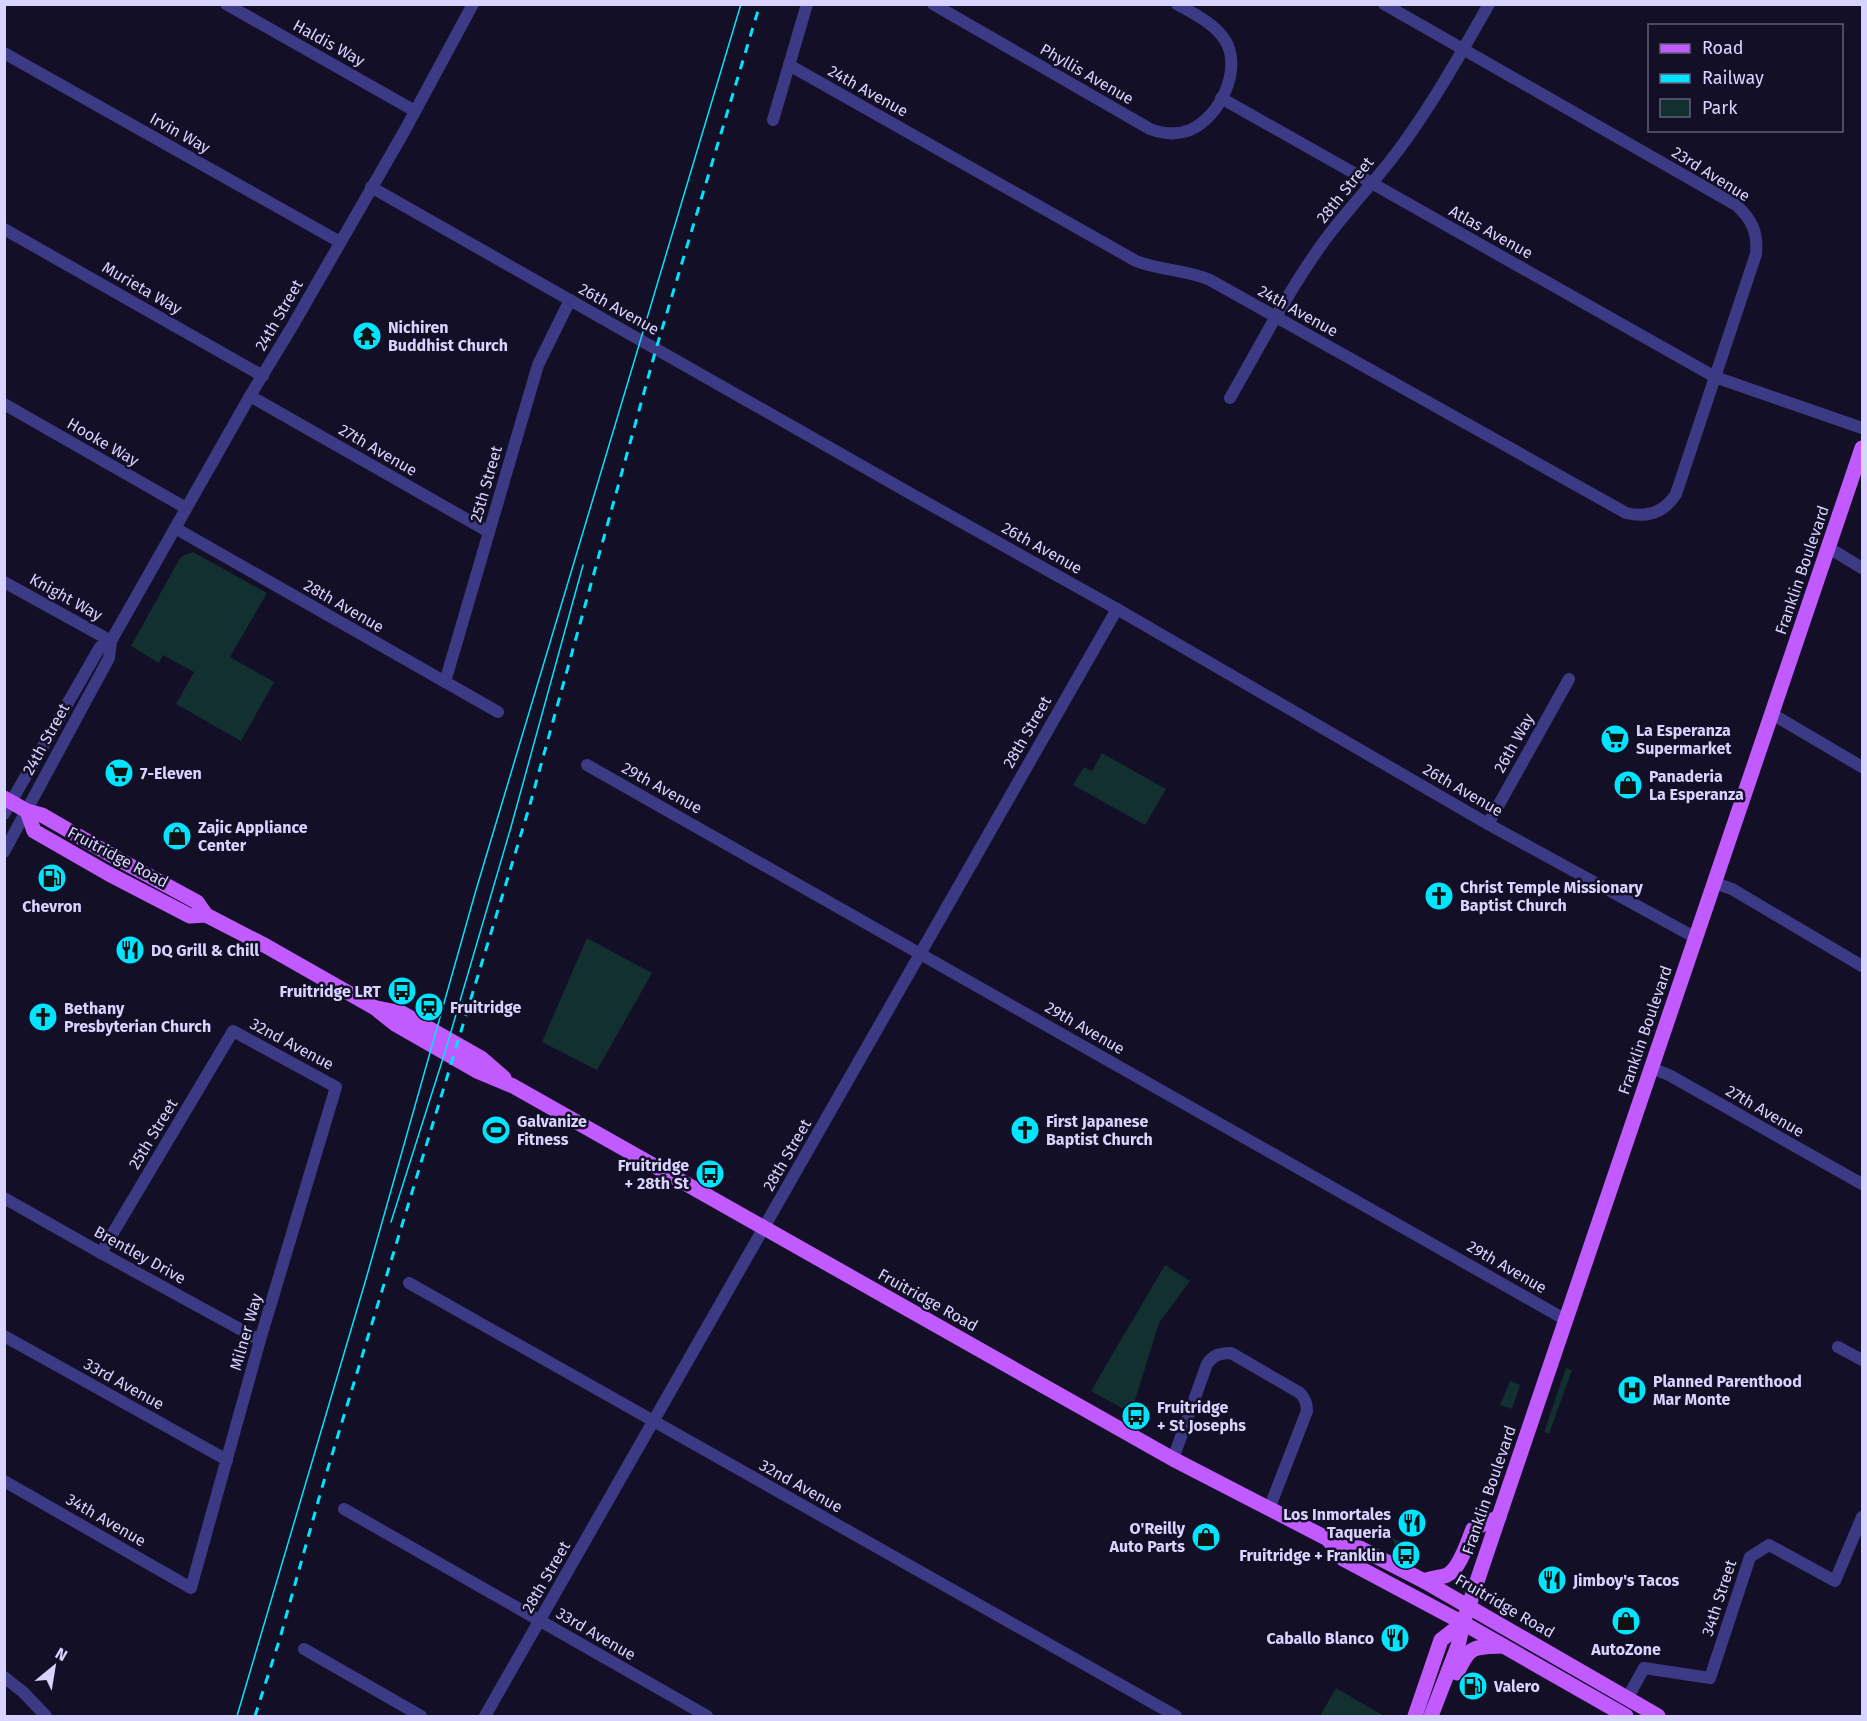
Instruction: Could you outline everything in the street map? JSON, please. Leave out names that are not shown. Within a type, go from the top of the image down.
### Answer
[{"type":"main road","name":"Franklin Boulevard","points":[[1433,1710],[1458,1646],[1468,1607],[1863,448]]},
{"type":"main road","name":"Fruitridge Road","points":[[7,804],[27,811],[34,831],[109,874],[190,916],[206,915],[266,946],[375,1008],[396,1024],[477,1071],[513,1086],[1173,1459],[1328,1539],[1350,1543],[1424,1581],[1658,1716]]},
{"type":"main road","points":[[1424,1581],[1436,1576],[1447,1575],[1454,1569],[1463,1554],[1473,1529],[1499,1517]]},
{"type":"main road","name":"Fruitridge Road","points":[[1328,1539],[1343,1559],[1463,1623],[1623,1716]]},
{"type":"main road","points":[[1415,1716],[1441,1640],[1463,1623]]},
{"type":"main road","points":[[1433,1710],[1447,1695],[1465,1657],[1471,1650],[1478,1647],[1503,1646]]},
{"type":"street","name":"Haldis Way","points":[[226,4],[415,111]]},
{"type":"street","name":"24th Street","points":[[4,852],[109,658],[111,641],[415,111],[473,4]]},
{"type":"street","points":[[773,120],[807,4]]},
{"type":"street","name":"Phyllis Avenue","points":[[933,4],[1150,129],[1171,134],[1191,129],[1207,119],[1221,98]]},
{"type":"street","points":[[1177,4],[1211,24],[1227,42],[1232,65],[1230,78],[1221,98]]},
{"type":"street","name":"23rd Avenue","points":[[1384,4],[1736,205],[1750,219],[1755,229],[1756,254],[1715,377]]},
{"type":"street","name":"28th Street","points":[[1230,398],[1303,272],[1418,122],[1489,4]]},
{"type":"street","name":"Irvin Way","points":[[4,53],[340,242]]},
{"type":"street","name":"24th Avenue","points":[[789,65],[1136,261],[1149,266],[1198,275],[1626,513],[1647,516],[1664,509],[1676,494],[1715,377]]},
{"type":"street","name":"Atlas Avenue","points":[[1221,98],[1715,377],[1863,428]]},
{"type":"street","name":"26th Avenue","points":[[371,187],[1117,609],[1488,824],[1696,938]]},
{"type":"street","name":"Murieta Way","points":[[4,229],[263,375]]},
{"type":"street","name":"25th Street","points":[[445,682],[538,365],[570,300]]},
{"type":"street","name":"27th Avenue","points":[[250,396],[489,532]]},
{"type":"street","name":"Hooke Way","points":[[4,404],[186,508]]},
{"type":"street","name":"28th Avenue","points":[[175,528],[498,712]]},
{"type":"street","points":[[1829,548],[1863,568]]},
{"type":"street","name":"Knight Way","points":[[4,582],[111,641]]},
{"type":"street","name":"28th Street","points":[[485,1716],[1117,609]]},
{"type":"street","name":"24th Street","points":[[7,804],[100,647],[111,641]]},
{"type":"street","name":"26th Way","points":[[1488,824],[1569,679]]},
{"type":"street","points":[[1772,714],[1863,767]]},
{"type":"street","name":"29th Avenue","points":[[587,765],[1566,1320]]},
{"type":"street","points":[[1715,883],[1732,889],[1863,966]]},
{"type":"street","name":"25th Street","points":[[101,1253],[233,1031]]},
{"type":"street","name":"32nd Avenue","points":[[233,1031],[336,1087]]},
{"type":"street","name":"27th Avenue","points":[[1651,1068],[1669,1075],[1863,1184]]},
{"type":"street","name":"Milner Way","points":[[191,1588],[260,1340],[336,1087]]},
{"type":"street","name":"Brentley Drive","points":[[4,1198],[260,1340]]},
{"type":"street","name":"32nd Avenue","points":[[409,1283],[1176,1716]]},
{"type":"street","name":"33rd Avenue","points":[[4,1336],[227,1460]]},
{"type":"street","points":[[1838,1347],[1863,1360]]},
{"type":"street","points":[[1173,1459],[1207,1364],[1214,1355],[1231,1353],[1300,1392],[1307,1405],[1307,1411],[1269,1509]]},
{"type":"street","name":"34th Avenue","points":[[4,1481],[191,1588]]},
{"type":"street","name":"33rd Avenue","points":[[344,1509],[707,1716]]},
{"type":"street","name":"34th Street","points":[[1628,1699],[1644,1668],[1710,1678],[1750,1557],[1769,1545],[1835,1581],[1863,1517]]},
{"type":"street","points":[[304,1649],[422,1716]]},
{"type":"street","points":[[4,1677],[23,1692],[46,1716]]},
{"type":"green space","points":[[193,552],[267,593],[230,657],[274,682],[241,741],[176,704],[194,672],[163,655],[159,663],[131,646],[180,558]]},
{"type":"green space","points":[[1102,753],[1166,789],[1145,825],[1073,785],[1084,767],[1092,771]]},
{"type":"green space","points":[[587,938],[652,973],[597,1070],[542,1042]]},
{"type":"green space","points":[[1165,1265],[1190,1281],[1159,1323],[1131,1413],[1091,1391]]},
{"type":"green space","points":[[1566,1368],[1572,1370],[1549,1434],[1544,1432]]},
{"type":"green space","points":[[1510,1381],[1520,1385],[1512,1409],[1500,1405]]},
{"type":"green space","points":[[1392,1538],[1417,1547],[1413,1558],[1401,1551],[1399,1554]]},
{"type":"green space","points":[[1336,1688],[1384,1716],[1320,1716]]},
{"type":"tram line","points":[[237,1716],[366,1279],[476,890],[741,4]]},
{"type":"tram line","points":[[391,1222],[445,1052],[511,827],[583,565]]},
{"type":"railway","points":[[255,1716],[280,1638],[321,1491],[529,808],[656,349],[760,4]]},
{"type":"place","name":"Nichiren Buddhist Church","points":[[367,336]]},
{"type":"place","name":"La Esperanza Supermarket","points":[[1615,739]]},
{"type":"place","name":"7-Eleven","points":[[119,773]]},
{"type":"place","name":"Panaderia La Esperanza","points":[[1628,785]]},
{"type":"place","name":"Zajic Appliance Center","points":[[177,836]]},
{"type":"place","name":"Chevron","points":[[52,878]]},
{"type":"place","name":"Christ Temple Missionary Baptist Church","points":[[1439,896]]},
{"type":"place","name":"DQ Grill & Chill","points":[[130,950]]},
{"type":"place","name":"Fruitridge LRT","points":[[402,991]]},
{"type":"place","name":"Fruitridge","points":[[429,1007]]},
{"type":"place","name":"Bethany Presbyterian Church","points":[[43,1017]]},
{"type":"place","name":"Galvanize Fitness","points":[[496,1130]]},
{"type":"place","name":"First Japanese Baptist Church","points":[[1025,1130]]},
{"type":"place","name":"Fruitridge + 28th St","points":[[710,1174]]},
{"type":"place","name":"Planned Parenthood Mar Monte","points":[[1632,1390]]},
{"type":"place","name":"Fruitridge + St Josephs","points":[[1136,1416]]},
{"type":"place","name":"Los Inmortales Taqueria","points":[[1412,1523]]},
{"type":"place","name":"O'Reilly Auto Parts","points":[[1206,1537]]},
{"type":"place","name":"Fruitridge + Franklin","points":[[1406,1555]]},
{"type":"place","name":"Jimboy's Tacos","points":[[1552,1580]]},
{"type":"place","name":"AutoZone","points":[[1626,1621]]},
{"type":"place","name":"Caballo Blanco","points":[[1395,1638]]},
{"type":"place","name":"Valero","points":[[1473,1686]]}]
